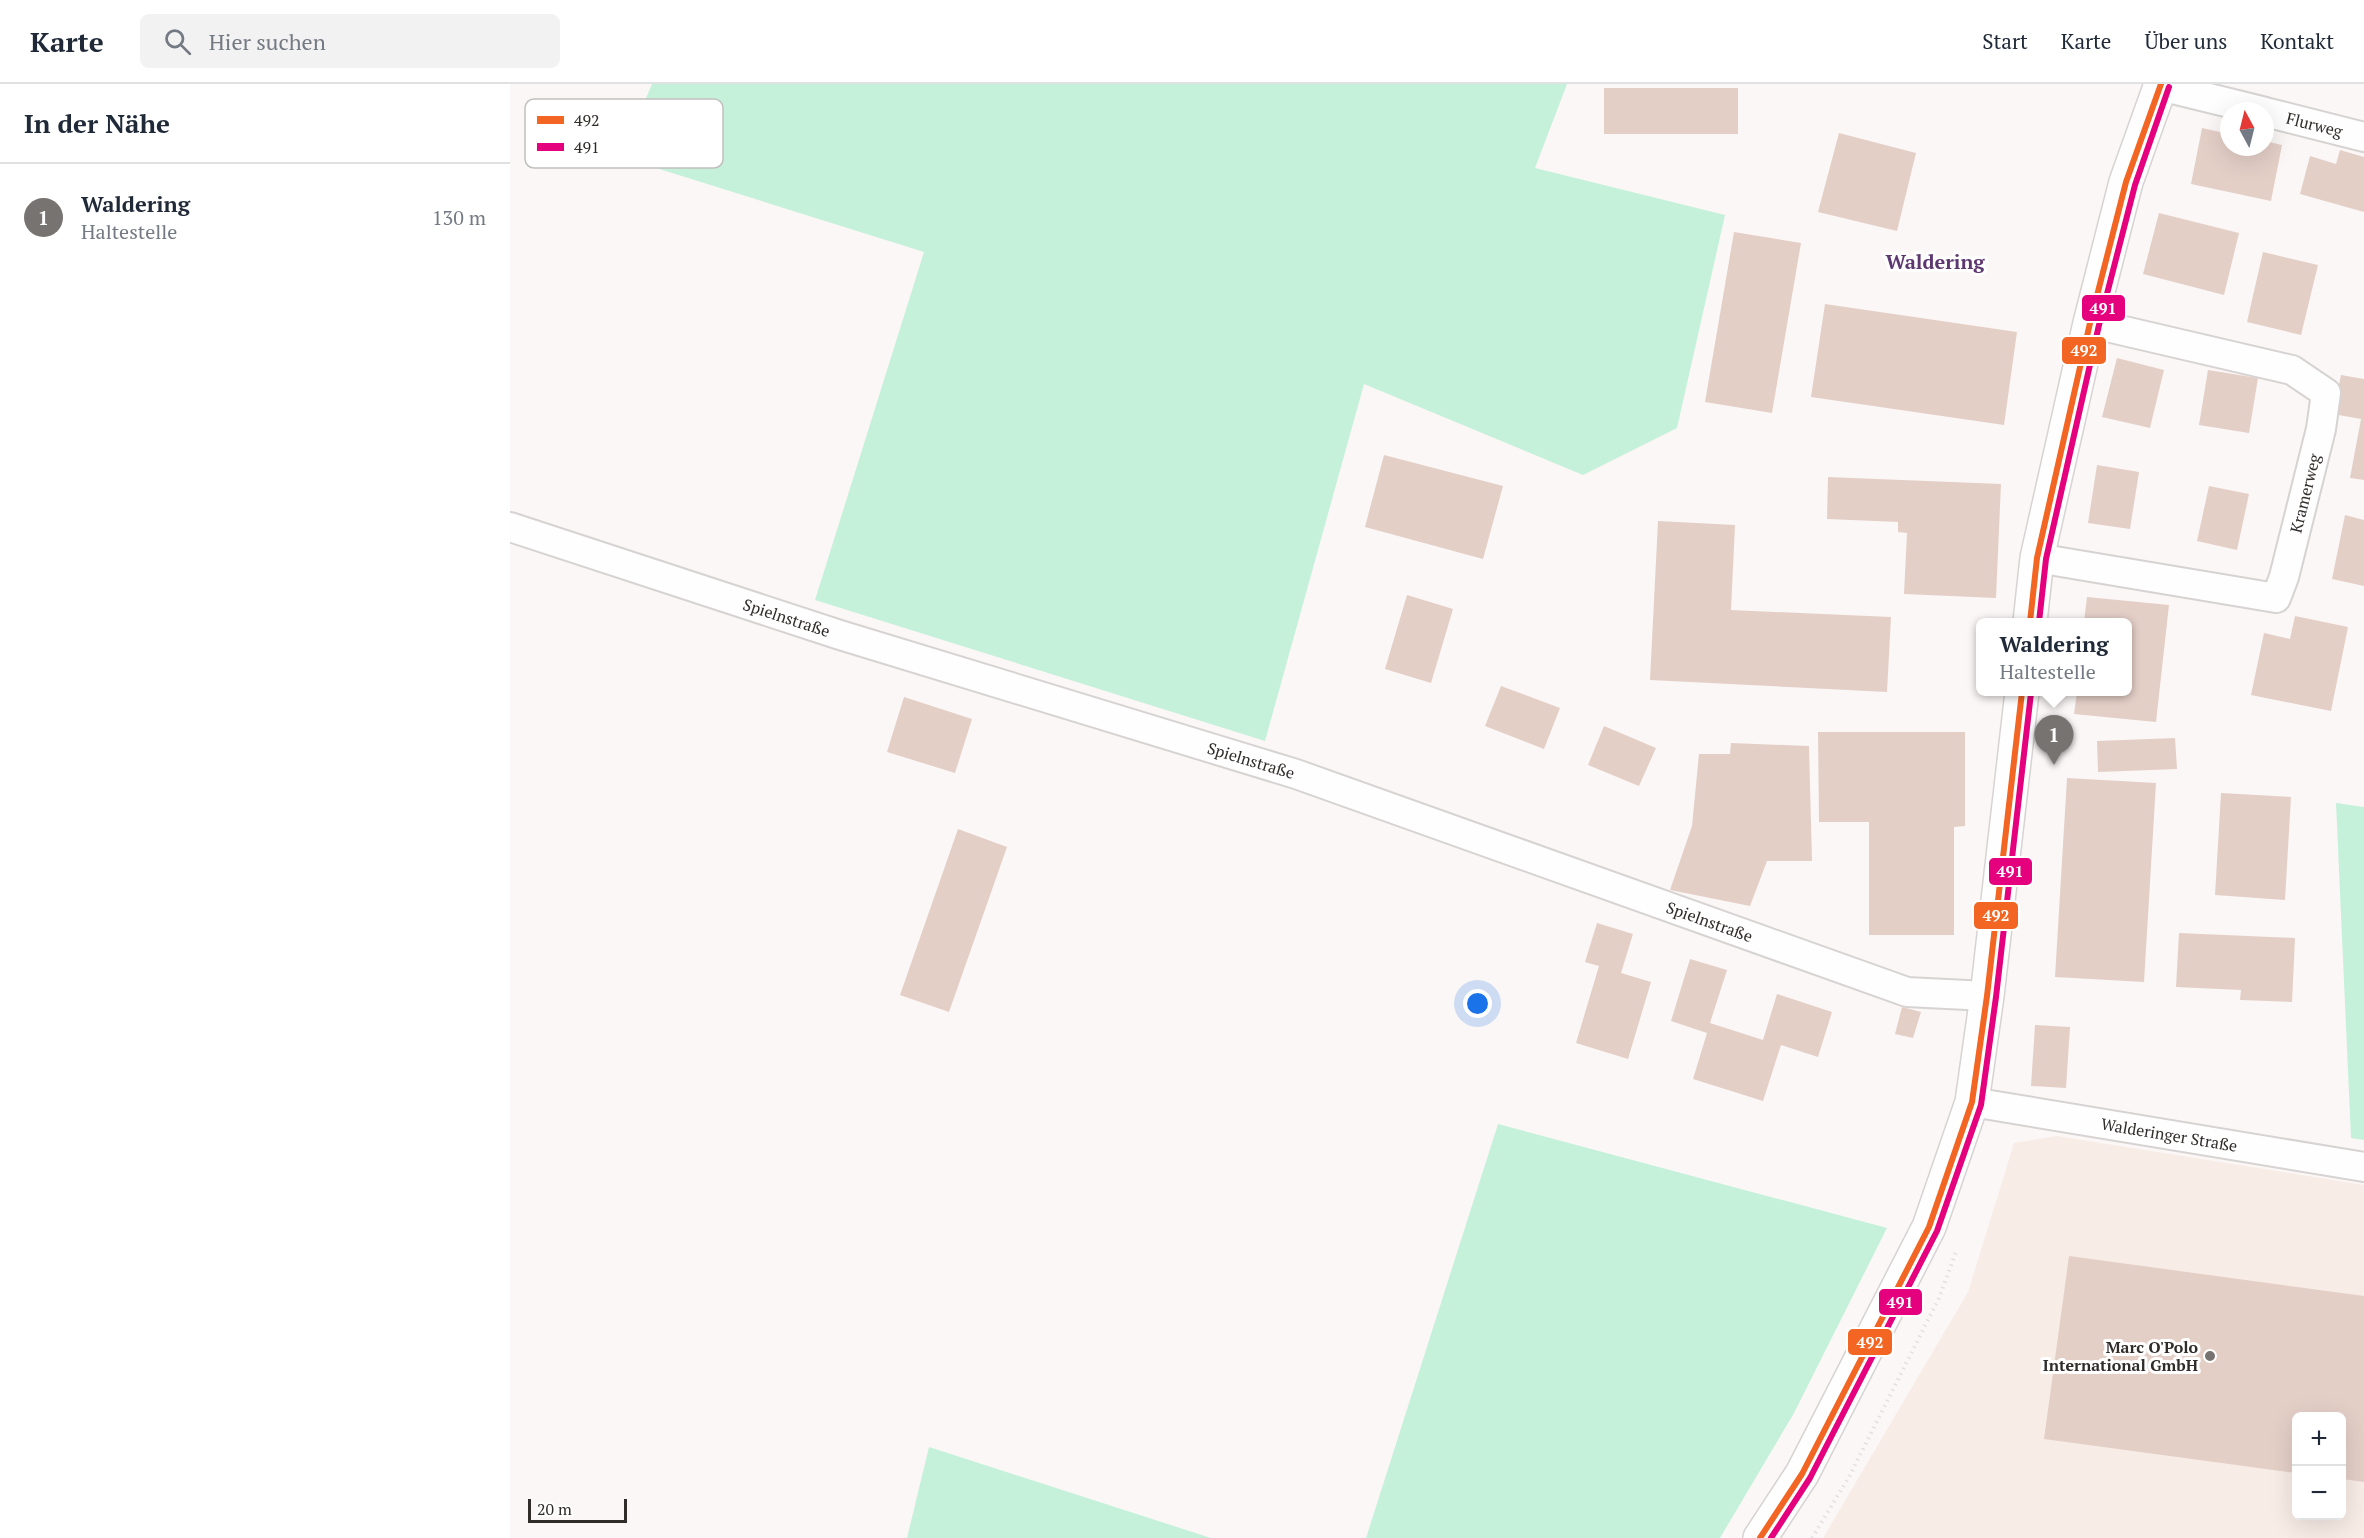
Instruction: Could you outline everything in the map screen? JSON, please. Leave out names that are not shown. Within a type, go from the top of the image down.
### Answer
[{"type":"main road","points":[[2030,618],[2037,558],[2090,323],[2126,182],[2161,85]]},
{"type":"main road","points":[[1760,1538],[1802,1474],[1929,1227],[1972,1102],[1987,996],[2022,696]]},
{"type":"street","name":"Flurweg","points":[[2161,85],[2228,102]]},
{"type":"street","name":"Flurweg","points":[[2274,114],[2364,137]]},
{"type":"street","name":"Kramerweg","points":[[2037,558],[2276,598],[2284,577],[2321,429],[2326,393],[2292,370],[2090,323]]},
{"type":"street","name":"Spielnstraße","points":[[510,528],[840,635],[1296,774],[1907,992],[1987,996]]},
{"type":"street","name":"Walderinger Straße","points":[[1972,1102],[2364,1167]]},
{"type":"shaded area","points":[[2057,1136],[2364,1185],[2364,1538],[1823,1538],[1968,1292],[2014,1143]]},
{"type":"green space","points":[[652,84],[1567,84],[1535,168],[1725,215],[1677,428],[1583,475],[1364,384],[1265,741],[815,600],[924,252],[656,168],[723,168],[723,99],[646,99]]},
{"type":"green space","points":[[2336,803],[2364,807],[2364,1140],[2351,1138]]},
{"type":"green space","points":[[1498,1124],[1887,1228],[1794,1413],[1720,1538],[1366,1538]]},
{"type":"green space","points":[[929,1447],[1211,1538],[907,1538]]},
{"type":"building","points":[[1604,88],[1738,88],[1738,134],[1604,134]]},
{"type":"building","points":[[2202,128],[2220,132],[2220,156],[2274,156],[2274,143],[2282,145],[2271,201],[2191,184]]},
{"type":"building","points":[[1839,133],[1916,153],[1897,231],[1818,212]]},
{"type":"building","points":[[2340,150],[2364,157],[2364,212],[2300,194],[2310,156],[2336,164]]},
{"type":"building","points":[[2159,213],[2239,233],[2224,295],[2143,274]]},
{"type":"building","points":[[1734,232],[1801,243],[1772,413],[1705,402]]},
{"type":"building","points":[[2263,252],[2318,265],[2301,335],[2247,322]]},
{"type":"building","points":[[1825,304],[2017,332],[2004,425],[1811,397]]},
{"type":"building","points":[[2117,358],[2164,370],[2150,428],[2102,417]]},
{"type":"building","points":[[2208,370],[2258,378],[2249,433],[2199,425]]},
{"type":"building","points":[[2341,375],[2364,379],[2364,480],[2350,478],[2361,419],[2333,414]]},
{"type":"building","points":[[1384,455],[1503,486],[1483,559],[1365,527]]},
{"type":"building","points":[[2097,465],[2139,472],[2130,529],[2088,523]]},
{"type":"building","points":[[1828,477],[2001,484],[1996,598],[1904,594],[1907,533],[1898,532],[1898,522],[1827,519]]},
{"type":"building","points":[[2209,486],[2249,494],[2237,550],[2197,541]]},
{"type":"building","points":[[2345,515],[2364,520],[2364,586],[2332,579]]},
{"type":"building","points":[[1658,521],[1735,525],[1731,610],[1891,617],[1887,692],[1650,680]]},
{"type":"building","points":[[1407,595],[1453,609],[1431,683],[1385,669]]},
{"type":"building","points":[[2087,597],[2169,605],[2156,722],[2074,714],[2076,696],[2132,696],[2132,618],[2084,618]]},
{"type":"building","points":[[2295,616],[2348,627],[2331,711],[2251,695],[2264,633],[2290,639]]},
{"type":"building","points":[[1501,686],[1560,708],[1544,749],[1485,726]]},
{"type":"building","points":[[904,697],[972,719],[955,773],[887,752]]},
{"type":"building","points":[[1604,726],[1656,748],[1639,786],[1588,765]]},
{"type":"building","points":[[1818,732],[1965,732],[1965,826],[1954,827],[1954,935],[1869,935],[1869,822],[1819,822]]},
{"type":"building","points":[[2175,738],[2177,769],[2098,772],[2097,741]]},
{"type":"building","points":[[1731,743],[1809,746],[1812,861],[1767,861],[1750,906],[1670,890],[1692,826],[1699,754],[1730,754]]},
{"type":"building","points":[[2067,778],[2156,783],[2144,982],[2055,977]]},
{"type":"building","points":[[2221,793],[2291,797],[2285,900],[2215,895]]},
{"type":"building","points":[[958,829],[1007,847],[949,1012],[900,995]]},
{"type":"building","points":[[1597,923],[1633,934],[1621,973],[1651,982],[1628,1059],[1576,1043],[1599,966],[1585,962]]},
{"type":"building","points":[[2179,933],[2295,938],[2292,1002],[2240,1000],[2241,990],[2176,987]]},
{"type":"building","points":[[1690,959],[1727,970],[1710,1023],[1763,1040],[1777,994],[1832,1012],[1818,1057],[1781,1045],[1763,1101],[1693,1079],[1707,1033],[1671,1021]]},
{"type":"building","points":[[1902,1007],[1921,1012],[1913,1038],[1895,1034]]},
{"type":"building","points":[[2035,1025],[2070,1027],[2066,1088],[2031,1086]]},
{"type":"building","name":"Marc O'Polo International GmbH","points":[[2069,1256],[2364,1296],[2364,1482],[2346,1480],[2346,1412],[2292,1412],[2292,1472],[2044,1439]]},
{"type":"transit line","name":"492","points":[[2030,618],[2037,558],[2090,323],[2126,182],[2161,84]]},
{"type":"transit line","name":"491","points":[[2039,618],[2046,559],[2099,325],[2135,185],[2169,87]]},
{"type":"transit line","name":"492","points":[[1760,1538],[1802,1474],[1929,1227],[1972,1102],[1987,996],[2022,696]]},
{"type":"transit line","name":"491","points":[[1771,1538],[1810,1478],[1937,1231],[1981,1105],[1996,997],[2031,696]]},
{"type":"place","name":"Waldering","points":[[2054,765]]},
{"type":"place","name":"Marc O'Polo International GmbH","points":[[2210,1356]]},
{"type":"district","name":"Waldering","points":[[1935,262]]}]
